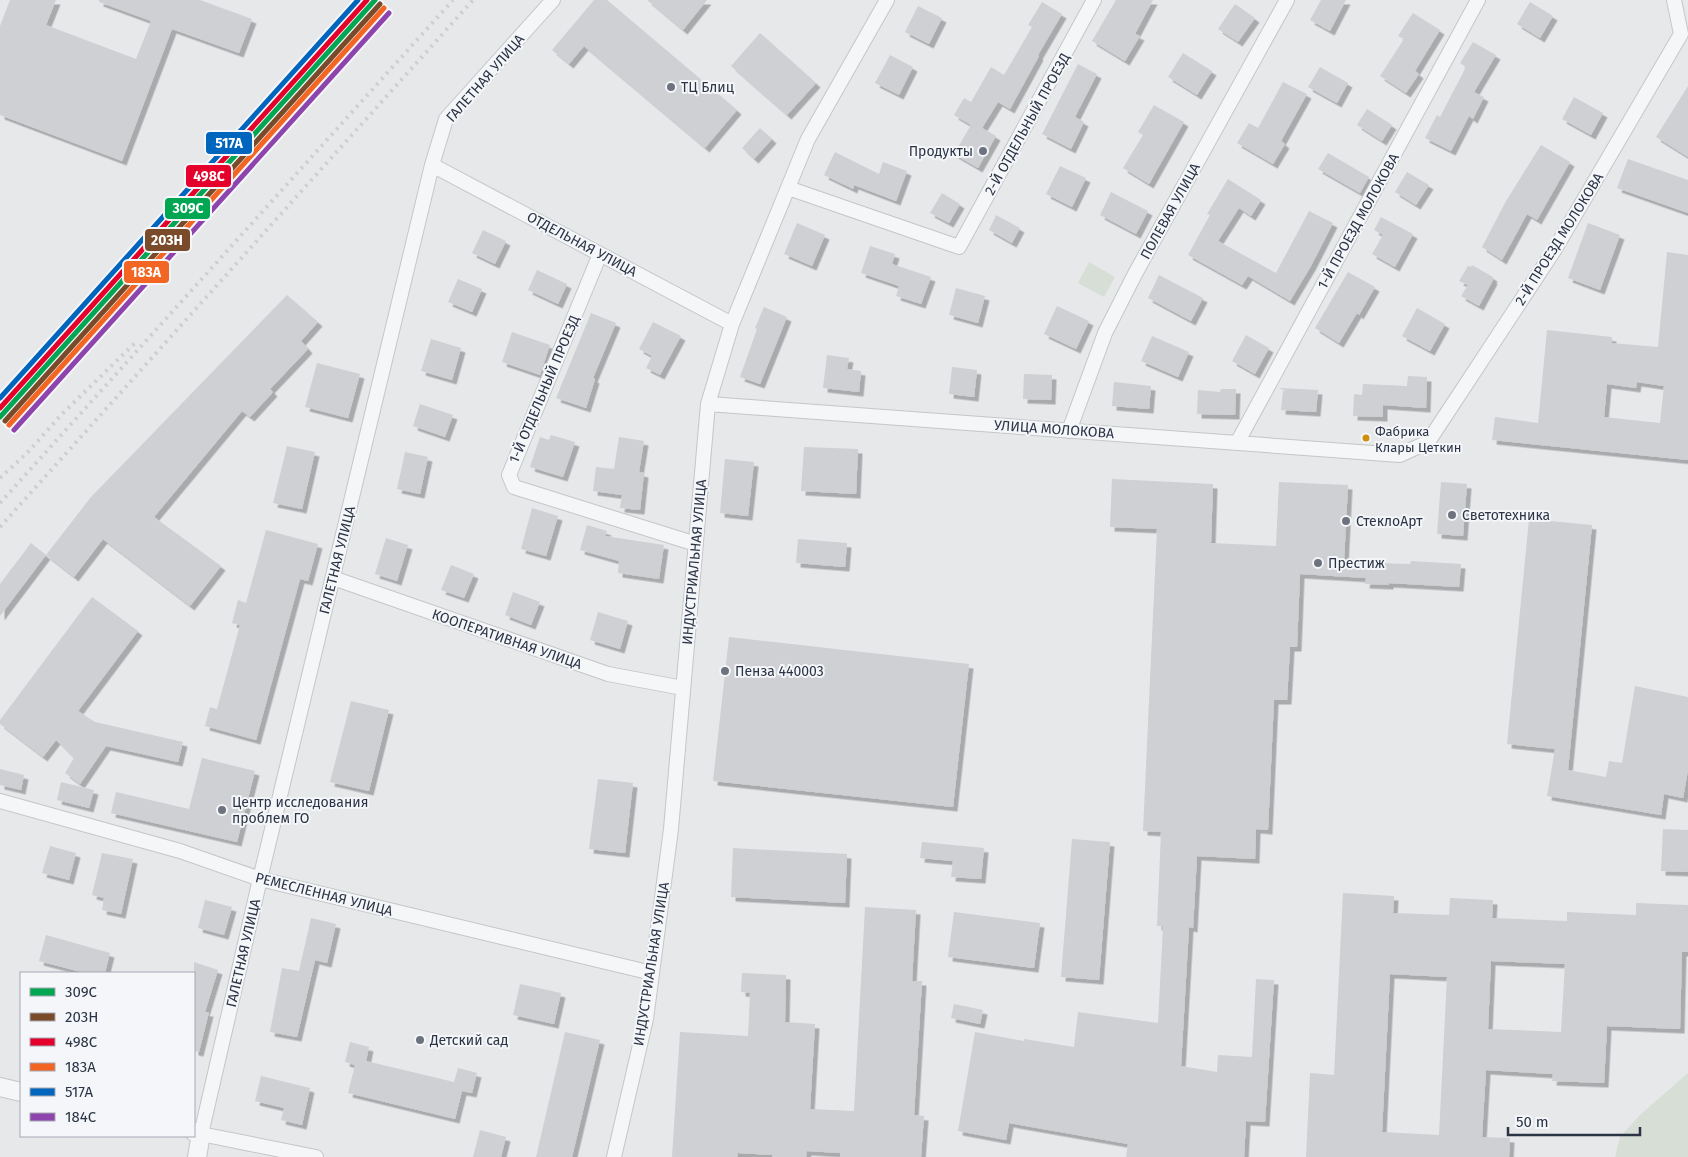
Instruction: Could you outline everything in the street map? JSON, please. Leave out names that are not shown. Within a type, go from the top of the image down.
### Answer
[{"type":"street","name":"ГАЛЕТНАЯ УЛИЦА","points":[[197,1157],[198,1133],[432,165],[446,119],[553,0]]},
{"type":"street","name":"ИНДУСТРИАЛЬНАЯ УЛИЦА","points":[[614,1157],[646,1019],[671,829],[708,404],[732,324],[808,139],[887,0]]},
{"type":"street","name":"2-Й ОТДЕЛЬНЫЙ ПРОЕЗД","points":[[788,188],[958,247],[1094,0]]},
{"type":"street","name":"ПОЛЕВАЯ УЛИЦА","points":[[1069,431],[1105,333],[1135,274],[1287,0]]},
{"type":"street","name":"1-Й ПРОЕЗД МОЛОКОВА","points":[[1237,443],[1478,0]]},
{"type":"street","name":"2-Й ПРОЕЗД МОЛОКОВА","points":[[1400,455],[1428,442],[1555,248],[1681,34],[1674,0]]},
{"type":"street","name":"ОТДЕЛЬНАЯ УЛИЦА","points":[[432,165],[732,324]]},
{"type":"street","name":"1-Й ОТДЕЛЬНЫЙ ПРОЕЗД","points":[[600,254],[509,475],[514,487],[696,544]]},
{"type":"street","name":"УЛИЦА МОЛОКОВА","points":[[708,404],[1400,455]]},
{"type":"street","name":"КООПЕРАТИВНАЯ УЛИЦА","points":[[333,578],[608,674],[684,688]]},
{"type":"street","name":"РЕМЕСЛЕННАЯ УЛИЦА","points":[[0,801],[180,851],[260,879],[652,973]]},
{"type":"street","points":[[0,1087],[20,1092]]},
{"type":"street","points":[[198,1133],[316,1157]]},
{"type":"shaded area","points":[[1089,262],[1115,277],[1104,297],[1078,283]]},
{"type":"shaded area","points":[[1688,1073],[1688,1157],[1615,1157],[1620,1137],[1640,1115]]},
{"type":"building","points":[[10,0],[56,0],[46,25],[136,59],[151,21],[99,2],[99,0],[200,0],[252,19],[239,53],[172,29],[122,161],[0,115],[0,26]]},
{"type":"building","name":"ТЦ Блиц","points":[[594,0],[607,0],[737,110],[705,148],[584,46],[569,64],[552,50]]},
{"type":"building","points":[[647,0],[707,0],[683,30]]},
{"type":"building","points":[[1116,0],[1153,0],[1135,34],[1140,36],[1125,61],[1092,41]]},
{"type":"building","points":[[1321,0],[1346,0],[1330,31],[1310,20]]},
{"type":"building","points":[[1042,2],[1062,14],[1010,109],[998,102],[982,128],[996,136],[978,168],[954,154],[971,125],[954,115],[964,98],[971,102],[991,67],[1004,75],[1032,27],[1028,25]]},
{"type":"building","points":[[1530,2],[1553,16],[1540,38],[1517,24]]},
{"type":"building","points":[[1235,4],[1255,18],[1238,42],[1218,29]]},
{"type":"building","points":[[918,6],[942,18],[929,44],[905,32]]},
{"type":"building","points":[[1413,13],[1440,30],[1415,71],[1419,74],[1406,93],[1380,76],[1404,39],[1398,36]]},
{"type":"building","points":[[760,33],[816,83],[787,115],[731,66]]},
{"type":"building","points":[[1473,42],[1496,55],[1474,92],[1484,97],[1473,119],[1469,116],[1451,151],[1425,138],[1437,115],[1440,117],[1466,67],[1460,63]]},
{"type":"building","points":[[1183,53],[1212,71],[1197,95],[1168,77]]},
{"type":"building","points":[[890,55],[913,67],[899,95],[875,83]]},
{"type":"building","points":[[1078,64],[1097,74],[1075,117],[1084,122],[1071,149],[1042,134]]},
{"type":"building","points":[[1320,67],[1348,83],[1337,103],[1308,87]]},
{"type":"building","points":[[1283,82],[1307,94],[1281,141],[1285,144],[1273,164],[1237,143],[1249,123],[1258,128]]},
{"type":"building","points":[[1688,86],[1688,157],[1656,137]]},
{"type":"building","points":[[1574,97],[1603,113],[1591,135],[1562,119]]},
{"type":"building","points":[[1154,105],[1184,122],[1149,184],[1123,168],[1143,135],[1138,132]]},
{"type":"building","points":[[1367,109],[1392,125],[1382,141],[1357,125]]},
{"type":"building","points":[[760,128],[772,139],[754,159],[742,148]]},
{"type":"building","points":[[1541,145],[1570,162],[1537,220],[1527,214],[1502,260],[1482,247],[1506,201]]},
{"type":"building","points":[[835,152],[879,174],[883,162],[907,171],[896,201],[854,185],[853,189],[824,175]]},
{"type":"building","points":[[1328,153],[1369,177],[1360,193],[1318,169]]},
{"type":"building","points":[[1628,159],[1688,180],[1688,213],[1617,188]]},
{"type":"building","points":[[1060,166],[1086,178],[1072,207],[1046,194]]},
{"type":"building","points":[[1407,172],[1429,185],[1416,205],[1395,192]]},
{"type":"building","points":[[1228,179],[1261,200],[1251,216],[1239,208],[1218,241],[1276,273],[1309,211],[1333,223],[1290,301],[1248,276],[1242,285],[1188,255],[1210,215],[1207,214]]},
{"type":"building","points":[[1111,192],[1148,211],[1136,234],[1100,215]]},
{"type":"building","points":[[942,193],[960,204],[949,223],[930,213]]},
{"type":"building","points":[[996,215],[1020,228],[1012,243],[989,230]]},
{"type":"building","points":[[1381,217],[1413,234],[1395,267],[1372,254],[1383,235],[1374,230]]},
{"type":"building","points":[[797,223],[825,235],[812,266],[784,254]]},
{"type":"building","points":[[1588,223],[1620,235],[1600,290],[1568,278]]},
{"type":"building","points":[[483,230],[506,241],[495,264],[472,253]]},
{"type":"building","points":[[870,246],[895,254],[892,264],[931,277],[921,304],[896,296],[899,286],[861,273]]},
{"type":"building","points":[[1667,252],[1688,255],[1688,460],[1492,440],[1495,417],[1538,423],[1547,330],[1612,337],[1612,343],[1658,347]],"holes":[[[1637,382],[1664,386],[1660,423],[1604,417],[1607,384],[1636,388]]]},
{"type":"building","points":[[1472,265],[1493,277],[1479,306],[1461,296],[1468,285],[1459,281],[1468,266],[1471,267]]},
{"type":"building","points":[[537,270],[567,284],[558,304],[528,290]]},
{"type":"building","points":[[1348,272],[1375,287],[1359,315],[1357,313],[1339,343],[1315,328]]},
{"type":"building","points":[[1159,275],[1203,298],[1191,321],[1148,298]]},
{"type":"building","points":[[458,279],[482,289],[472,312],[448,302]]},
{"type":"building","points":[[956,288],[985,296],[978,323],[949,315]]},
{"type":"building","points":[[287,295],[318,322],[301,341],[308,349],[270,389],[273,392],[250,417],[242,411],[154,517],[221,566],[190,606],[103,539],[74,577],[46,555],[91,497]]},
{"type":"building","points":[[1057,306],[1089,321],[1076,349],[1044,334]]},
{"type":"building","points":[[764,307],[787,317],[760,384],[740,377],[757,329],[755,328]]},
{"type":"building","points":[[1417,308],[1445,324],[1430,351],[1402,336]]},
{"type":"building","points":[[591,313],[616,323],[593,378],[595,379],[586,408],[556,398]]},
{"type":"building","points":[[653,322],[681,336],[660,375],[646,368],[652,356],[639,349]]},
{"type":"building","points":[[512,332],[550,345],[540,375],[502,362]]},
{"type":"building","points":[[1246,335],[1269,348],[1255,374],[1232,361]]},
{"type":"building","points":[[1152,336],[1189,352],[1178,377],[1141,361]]},
{"type":"building","points":[[431,339],[461,348],[452,380],[421,371]]},
{"type":"building","points":[[827,355],[849,358],[847,369],[861,371],[859,392],[823,388]]},
{"type":"building","points":[[317,363],[360,374],[348,418],[305,407]]},
{"type":"building","points":[[952,367],[977,370],[974,397],[949,394]]},
{"type":"building","points":[[1024,374],[1052,375],[1051,400],[1023,399]]},
{"type":"building","points":[[1408,376],[1427,377],[1426,408],[1383,405],[1383,417],[1353,416],[1354,394],[1362,395],[1363,384],[1407,386]]},
{"type":"building","points":[[1114,382],[1151,386],[1149,409],[1112,406]]},
{"type":"building","points":[[1279,388],[1318,390],[1316,412],[1281,410],[1283,391],[1286,391]]},
{"type":"building","points":[[1221,389],[1236,389],[1235,415],[1197,414],[1198,390],[1220,392]]},
{"type":"building","points":[[420,404],[453,415],[445,437],[413,426]]},
{"type":"building","points":[[551,435],[575,442],[563,477],[530,467],[540,437],[549,440]]},
{"type":"building","points":[[619,437],[644,441],[639,472],[644,473],[640,510],[620,508],[622,495],[593,491],[596,467],[614,469]]},
{"type":"building","points":[[287,446],[315,452],[302,509],[273,503]]},
{"type":"building","points":[[804,447],[858,449],[856,494],[801,491]]},
{"type":"building","points":[[405,452],[428,457],[420,494],[397,489]]},
{"type":"building","points":[[725,459],[754,462],[748,516],[720,513]]},
{"type":"building","points":[[1112,479],[1213,484],[1211,543],[1276,546],[1279,482],[1348,485],[1344,562],[1410,564],[1411,561],[1461,564],[1459,587],[1389,583],[1389,585],[1365,584],[1366,578],[1300,574],[1297,647],[1290,647],[1287,700],[1274,700],[1268,830],[1256,829],[1255,859],[1197,856],[1193,928],[1189,927],[1181,1066],[1217,1072],[1218,1055],[1252,1057],[1256,979],[1274,980],[1265,1122],[1246,1121],[1244,1157],[1126,1157],[1128,1144],[1009,1123],[1006,1140],[958,1131],[975,1032],[1024,1041],[1024,1039],[1074,1047],[1078,1012],[1158,1023],[1163,926],[1157,926],[1161,832],[1143,831],[1157,529],[1110,527]]},
{"type":"building","name":"Светотехника","points":[[1441,482],[1467,484],[1463,536],[1437,534]]},
{"type":"building","points":[[532,508],[558,516],[546,556],[521,549]]},
{"type":"building","points":[[1529,519],[1592,525],[1568,770],[1606,777],[1609,761],[1622,763],[1635,686],[1688,697],[1688,770],[1683,798],[1664,794],[1661,815],[1547,796],[1555,749],[1507,744]]},
{"type":"building","points":[[587,525],[607,531],[605,536],[664,545],[659,579],[618,573],[619,561],[580,550]]},
{"type":"building","points":[[266,530],[318,544],[308,581],[300,579],[256,740],[205,726],[210,707],[217,709],[240,625],[232,623],[238,600],[246,603]]},
{"type":"building","points":[[386,538],[408,545],[397,581],[375,574]]},
{"type":"building","points":[[798,539],[847,543],[845,567],[796,563]]},
{"type":"building","points":[[31,543],[46,555],[0,616],[0,584]]},
{"type":"building","points":[[451,565],[474,574],[464,598],[441,590]]},
{"type":"building","points":[[513,592],[540,602],[531,625],[505,615]]},
{"type":"building","points":[[92,597],[138,631],[78,711],[95,722],[183,742],[178,762],[106,746],[80,784],[65,773],[74,758],[56,740],[43,757],[0,724],[0,720]]},
{"type":"building","points":[[598,612],[628,621],[620,649],[590,640]]},
{"type":"building","points":[[729,637],[969,664],[953,807],[713,781]]},
{"type":"building","points":[[351,701],[389,710],[369,791],[330,782]]},
{"type":"building","name":"Центр исследования проблем ГО","points":[[202,758],[255,771],[237,842],[111,813],[116,792],[189,809]]},
{"type":"building","points":[[0,769],[24,775],[21,790],[0,785]]},
{"type":"building","points":[[598,779],[633,783],[625,853],[589,849]]},
{"type":"building","points":[[61,782],[94,790],[89,808],[57,800]]},
{"type":"building","points":[[1663,829],[1688,830],[1688,872],[1661,871]]},
{"type":"building","points":[[1072,839],[1110,842],[1099,980],[1061,977]]},
{"type":"building","points":[[922,842],[984,848],[981,879],[951,877],[953,861],[920,858]]},
{"type":"building","points":[[50,846],[76,853],[69,880],[42,873]]},
{"type":"building","points":[[733,848],[847,854],[845,903],[731,897]]},
{"type":"building","points":[[102,853],[133,859],[121,914],[102,910],[104,898],[92,895]]},
{"type":"building","points":[[1343,893],[1394,896],[1393,913],[1449,915],[1450,898],[1493,900],[1492,918],[1567,921],[1567,912],[1636,915],[1636,903],[1688,905],[1688,952],[1682,952],[1680,1029],[1607,1026],[1604,1083],[1552,1081],[1553,1074],[1486,1070],[1482,1137],[1510,1138],[1509,1157],[1306,1157],[1310,1073],[1334,1075]],"holes":[[[1491,961],[1565,964],[1561,1032],[1488,1029]],[[1390,974],[1447,977],[1439,1135],[1382,1132]]]},
{"type":"building","points":[[205,900],[232,907],[224,935],[198,928]]},
{"type":"building","points":[[865,907],[916,910],[912,981],[922,981],[914,1115],[924,1116],[921,1157],[840,1157],[840,1153],[807,1151],[806,1157],[772,1157],[773,1155],[738,1153],[737,1157],[672,1157],[680,1032],[748,1036],[750,993],[741,992],[742,973],[786,975],[785,1022],[815,1024],[810,1109],[854,1111]]},
{"type":"building","points":[[954,912],[1040,923],[1034,968],[948,957]]},
{"type":"building","points":[[311,918],[336,924],[327,963],[315,960],[297,1037],[270,1032],[282,968],[299,971]]},
{"type":"building","points":[[46,935],[110,953],[105,972],[81,972],[39,961]]},
{"type":"building","points":[[194,962],[218,970],[205,1012],[209,1012],[199,1052],[195,1051]]},
{"type":"building","points":[[520,984],[561,993],[554,1024],[513,1015]]},
{"type":"building","points":[[954,1004],[983,1010],[980,1024],[951,1018]]},
{"type":"building","points":[[565,1032],[600,1040],[572,1157],[536,1157]]},
{"type":"building","points":[[350,1042],[369,1047],[366,1061],[454,1082],[458,1068],[477,1073],[472,1093],[462,1091],[455,1119],[348,1093],[355,1065],[345,1062]]},
{"type":"building","points":[[261,1076],[310,1088],[302,1125],[281,1120],[284,1108],[255,1101]]},
{"type":"building","points":[[480,1130],[506,1137],[501,1157],[473,1157]]},
{"type":"railway","points":[[0,397],[356,0]]},
{"type":"railway","points":[[0,503],[453,0]]},
{"type":"railway","points":[[0,527],[473,0]]},
{"type":"railway","points":[[0,478],[135,343]]},
{"type":"transit line","name":"517А","points":[[0,398],[358,0]]},
{"type":"transit line","name":"498С","points":[[0,408],[367,0]]},
{"type":"transit line","name":"309С","points":[[0,417],[375,0]]},
{"type":"transit line","name":"203Н","points":[[5,421],[380,4]]},
{"type":"transit line","name":"183А","points":[[9,425],[384,8]]},
{"type":"transit line","name":"184С","points":[[14,430],[389,13]]},
{"type":"place","name":"ТЦ Блиц","points":[[671,87]]},
{"type":"place","name":"Продукты","points":[[983,151]]},
{"type":"place","name":"Фабрика Клары Цеткин","points":[[1366,438]]},
{"type":"place","name":"Светотехника","points":[[1452,515]]},
{"type":"place","name":"СтеклоАрт","points":[[1346,521]]},
{"type":"place","name":"Престиж","points":[[1318,563]]},
{"type":"place","name":"Пенза 440003","points":[[725,671]]},
{"type":"place","name":"Центр исследования проблем ГО","points":[[222,810]]},
{"type":"place","name":"Детский сад","points":[[420,1040]]}]
